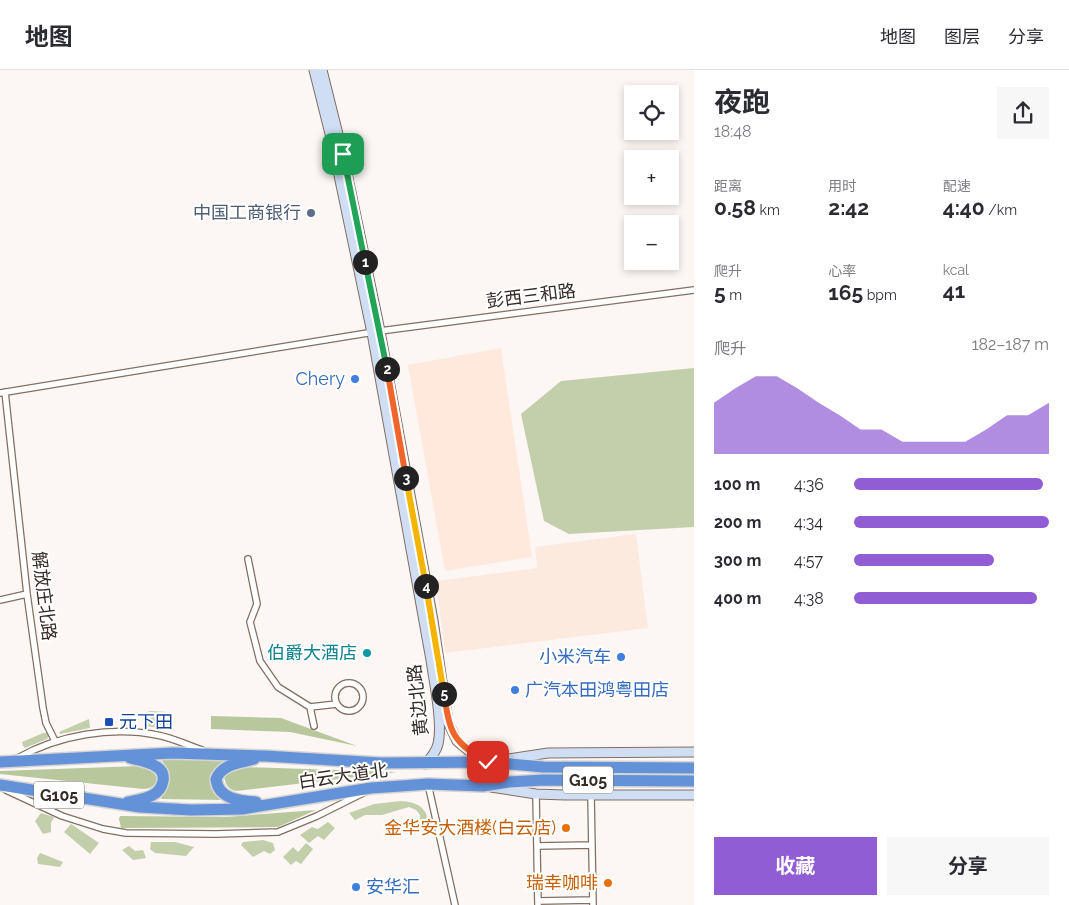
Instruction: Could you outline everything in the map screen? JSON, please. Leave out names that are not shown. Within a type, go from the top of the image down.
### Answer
[{"type":"highway","name":"白云大道北","points":[[6,762],[173,753],[265,756],[352,762],[425,764],[488,762],[543,767],[694,768]]},
{"type":"highway","points":[[118,755],[154,765],[159,768],[163,778],[161,788],[152,795],[118,804]]},
{"type":"highway","points":[[265,756],[220,770],[216,779],[217,783],[225,794],[235,799],[279,803]]},
{"type":"highway","name":"白云大道北","points":[[0,786],[159,809],[205,810],[242,809],[371,788],[428,784],[483,786],[544,780],[694,781]]},
{"type":"street","name":"黄边北路","points":[[314,70],[376,332],[424,620],[438,712],[438,744],[435,752],[425,764]]},
{"type":"street","name":"黄边北路","points":[[322,70],[343,154],[433,620],[448,722],[457,741],[469,751],[488,762]]},
{"type":"street","name":"彭西三和路","points":[[3,393],[376,332],[694,290]]},
{"type":"street","name":"解放庄北路","points":[[3,393],[27,594],[45,715],[49,730],[55,741]]},
{"type":"street","points":[[248,559],[257,604],[250,622],[260,661],[278,687],[310,707],[337,704]]},
{"type":"street","points":[[0,600],[27,594]]},
{"type":"street","points":[[342,685],[354,685],[361,692],[362,701],[357,708],[348,711],[343,710],[337,704],[335,700],[336,692],[342,685]]},
{"type":"street","points":[[310,707],[314,726]]},
{"type":"street","points":[[6,762],[55,741],[97,734],[138,733],[166,737],[210,754]]},
{"type":"street","points":[[488,762],[548,753],[694,752]]},
{"type":"street","points":[[428,784],[455,905]]},
{"type":"street","points":[[0,786],[62,816],[103,830],[216,834],[278,832],[317,816],[371,788]]},
{"type":"street","points":[[483,786],[536,794],[694,796]]},
{"type":"street","points":[[536,794],[538,903],[593,903],[591,796]]},
{"type":"street","points":[[537,846],[592,845]]},
{"type":"shaded area","points":[[501,348],[532,557],[445,571],[408,365]]},
{"type":"shaded area","points":[[636,534],[648,628],[445,653],[436,581],[537,568],[535,547]]},
{"type":"green space","points":[[694,368],[694,527],[569,534],[544,521],[521,414],[561,381]]},
{"type":"green space","points":[[150,711],[167,712],[168,729],[144,726],[144,713]]},
{"type":"green space","points":[[211,716],[281,718],[357,746],[290,732],[211,729]]},
{"type":"green space","points":[[89,719],[90,728],[60,734],[59,732]]},
{"type":"green space","points":[[47,733],[49,736],[47,739],[25,748],[23,746],[22,742]]},
{"type":"green space","points":[[162,758],[226,760],[226,762],[218,766],[213,775],[225,800],[161,799],[170,776]]},
{"type":"green space","points":[[140,766],[155,774],[156,782],[150,788],[143,789],[0,774],[0,771]]},
{"type":"green space","points":[[233,768],[397,772],[236,791],[229,788],[224,777]]},
{"type":"green space","points":[[401,801],[420,806],[428,822],[418,823],[420,815],[416,810],[409,807],[382,815],[365,815],[355,820],[349,813],[374,804]]},
{"type":"green space","points":[[316,810],[278,827],[121,828],[119,819],[120,816],[226,817]]},
{"type":"green space","points":[[41,813],[54,817],[51,823],[51,832],[43,834],[35,821]]},
{"type":"green space","points":[[328,822],[335,828],[324,840],[318,836],[309,843],[300,835],[312,827],[318,829]]},
{"type":"green space","points":[[71,824],[99,843],[90,854],[64,832]]},
{"type":"green space","points":[[263,840],[273,843],[275,850],[270,854],[264,851],[253,857],[241,845],[243,842]]},
{"type":"green space","points":[[151,842],[175,842],[194,847],[186,856],[155,853],[150,849]]},
{"type":"green space","points":[[306,843],[313,849],[301,864],[296,861],[291,865],[283,857],[293,847],[298,852]]},
{"type":"green space","points":[[129,846],[135,851],[143,850],[146,858],[133,860],[122,850]]},
{"type":"green space","points":[[40,853],[63,862],[60,867],[38,864],[37,858]]},
{"type":"place","name":"中国工商银行","points":[[311,213]]},
{"type":"place","name":"Chery","points":[[355,379]]},
{"type":"place","name":"伯爵大酒店","points":[[367,653]]},
{"type":"place","name":"小米汽车","points":[[621,657]]},
{"type":"place","name":"广汽本田鸿粤田店","points":[[515,690]]},
{"type":"place","name":"元下田","points":[[109,722]]},
{"type":"place","name":"金华安大酒楼(白云店)","points":[[566,828]]},
{"type":"place","name":"瑞幸咖啡","points":[[608,883]]},
{"type":"place","name":"安华汇","points":[[356,887]]},
{"type":"route","points":[[343,154],[386,363],[433,620],[448,722],[457,741],[469,751],[488,762]]}]
